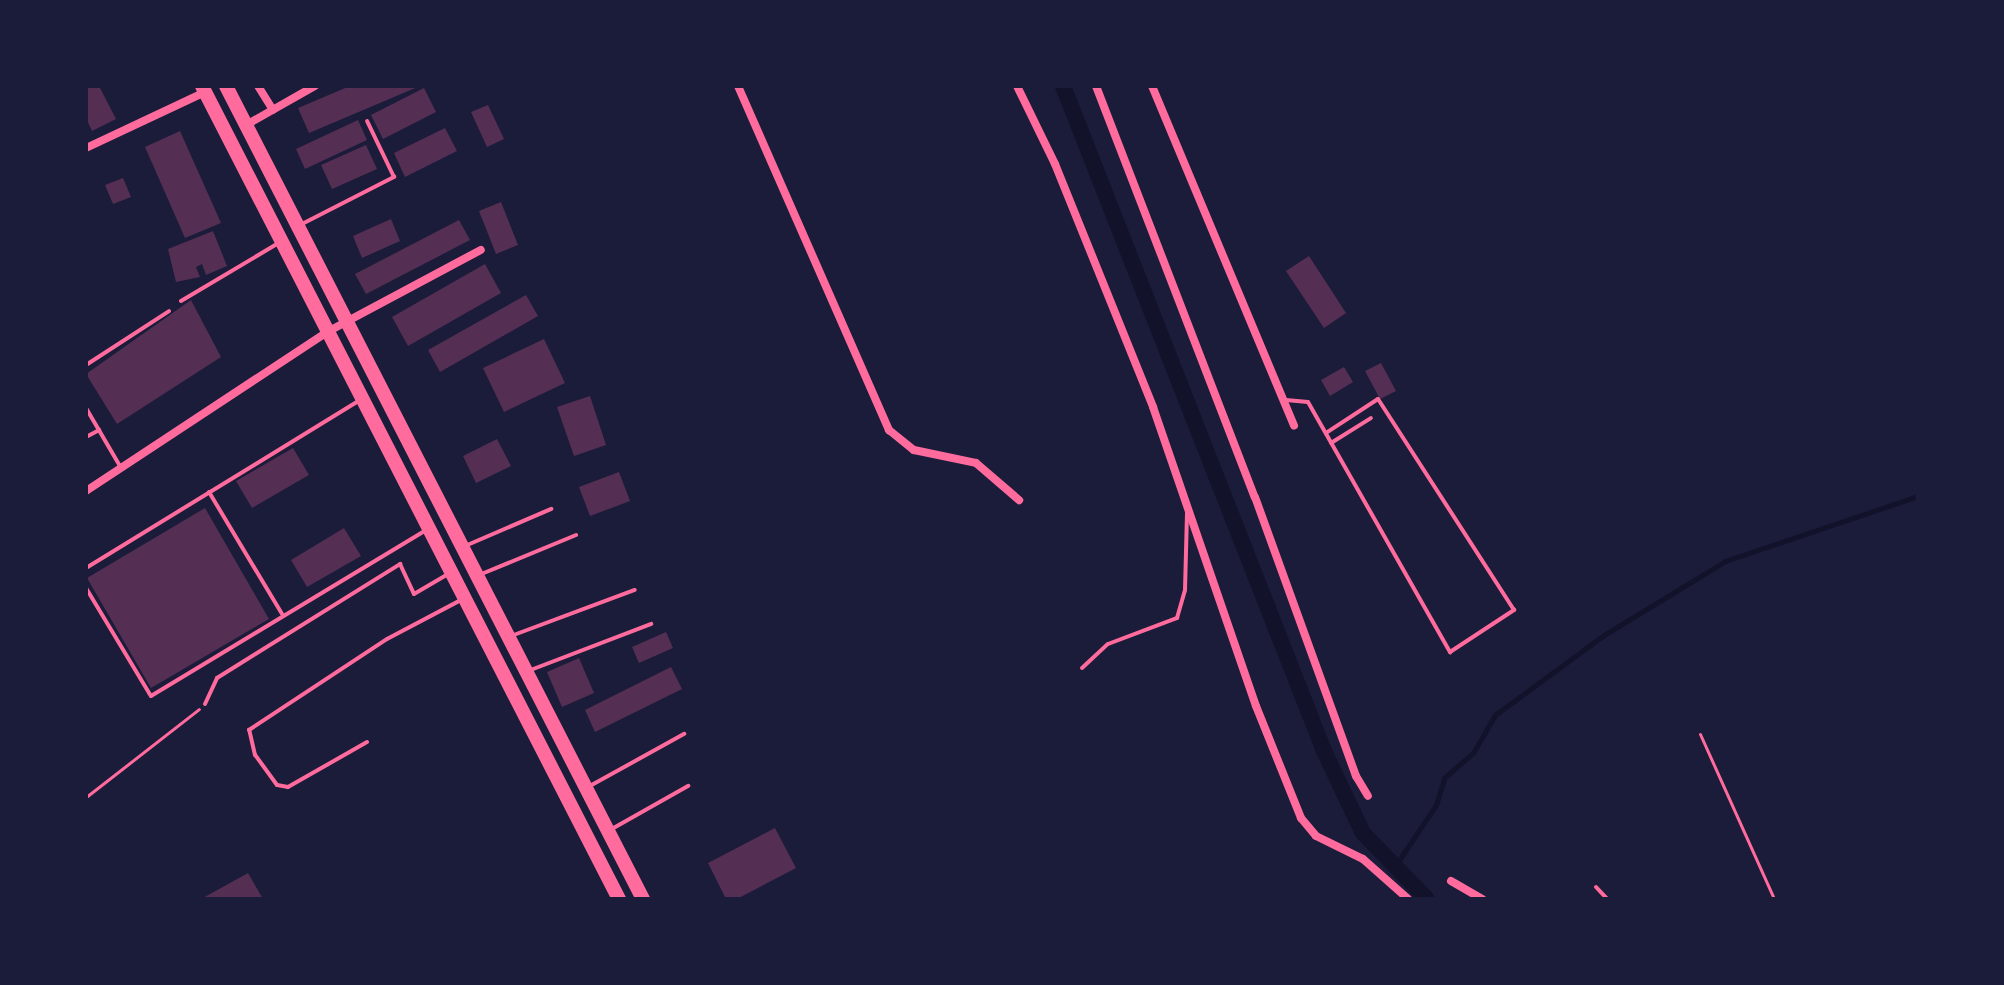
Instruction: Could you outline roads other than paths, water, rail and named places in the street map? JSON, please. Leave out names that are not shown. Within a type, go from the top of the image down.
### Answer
[{"type":"main road","points":[[226,86],[643,899]]},
{"type":"main road","points":[[204,89],[619,899]]},
{"type":"main road","points":[[452,572],[474,569]]},
{"type":"street","points":[[258,86],[273,110]]},
{"type":"street","points":[[246,125],[315,86]]},
{"type":"street","points":[[738,86],[889,430],[914,450],[976,463],[1019,500]]},
{"type":"street","points":[[1017,86],[1055,164],[1189,505],[1256,706],[1301,818],[1316,836],[1363,859],[1408,899]]},
{"type":"street","points":[[1096,86],[1255,497],[1356,776],[1368,796]]},
{"type":"street","points":[[1152,86],[1294,426]]},
{"type":"street","points":[[86,148],[204,89]]},
{"type":"street","points":[[86,491],[329,331],[481,250]]},
{"type":"street","points":[[1451,881],[1482,899]]},
{"type":"lane","points":[[298,226],[394,177],[367,121]]},
{"type":"lane","points":[[181,301],[283,241]]},
{"type":"lane","points":[[86,365],[169,311]]},
{"type":"lane","points":[[86,568],[363,398]]},
{"type":"lane","points":[[1283,399],[1308,402],[1450,652],[1514,610],[1378,399],[1326,433]]},
{"type":"lane","points":[[86,408],[121,468]]},
{"type":"lane","points":[[1331,443],[1371,418]]},
{"type":"lane","points":[[86,437],[99,430]]},
{"type":"lane","points":[[209,492],[283,615]]},
{"type":"lane","points":[[1082,668],[1108,644],[1177,618],[1185,590],[1183,525],[1189,505]]},
{"type":"lane","points":[[463,547],[551,509]]},
{"type":"lane","points":[[86,588],[151,696],[430,528]]},
{"type":"lane","points":[[474,569],[576,535]]},
{"type":"lane","points":[[205,704],[217,678],[400,564],[414,594],[452,572]]},
{"type":"lane","points":[[509,637],[635,590]]},
{"type":"lane","points":[[367,742],[288,787],[267,776],[249,730],[387,639],[465,598]]},
{"type":"lane","points":[[526,671],[651,624]]},
{"type":"lane","points":[[586,788],[684,734]]},
{"type":"lane","points":[[608,831],[688,786]]},
{"type":"lane","points":[[1596,887],[1607,899]]},
{"type":"waterway","points":[[1063,86],[1324,751],[1363,833],[1427,899]]},
{"type":"waterway","points":[[1395,866],[1436,805],[1444,778],[1473,753],[1495,715],[1604,635],[1725,561],[1918,496]]}]
